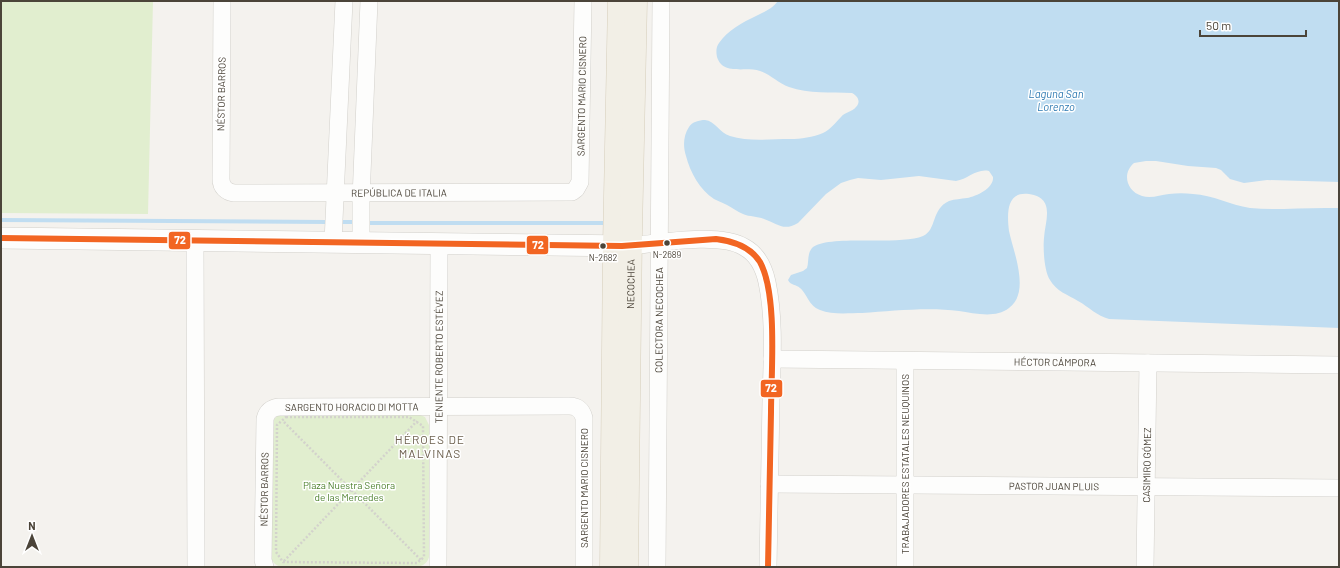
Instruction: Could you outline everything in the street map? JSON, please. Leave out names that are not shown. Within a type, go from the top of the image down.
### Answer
[{"type":"main road","name":"NECOCHEA","points":[[619,1],[627,567]]},
{"type":"main road","name":"NECOCHEA","points":[[610,567],[622,246],[636,1]]},
{"type":"street","name":"NÉSTOR BARROS","points":[[222,1],[221,179],[223,187]]},
{"type":"street","points":[[333,242],[344,1]]},
{"type":"street","points":[[361,242],[361,193],[369,1]]},
{"type":"street","name":"SARGENTO MARIO CISNERO","points":[[576,189],[581,178],[583,1]]},
{"type":"street","name":"COLECTORA NECOCHEA","points":[[657,567],[661,1]]},
{"type":"street","name":"REPÚBLICA DE ITALIA","points":[[223,187],[234,193],[568,192],[576,189]]},
{"type":"street","points":[[1,238],[622,246],[706,239],[726,240],[737,243],[753,254],[759,262],[768,286],[771,310],[772,359],[768,567]]},
{"type":"street","points":[[196,240],[196,567]]},
{"type":"street","name":"TENIENTE ROBERTO ESTÉVEZ","points":[[438,567],[439,243]]},
{"type":"street","name":"HÉCTOR CÁMPORA","points":[[772,359],[1339,365]]},
{"type":"street","name":"TRABAJADORES ESTATALES NEUQUINOS","points":[[905,361],[905,567]]},
{"type":"street","name":"CASIMIRO GÓMEZ","points":[[1145,567],[1148,363]]},
{"type":"street","name":"SARGENTO HORACIO DI MOTTA","points":[[275,416],[271,409],[279,407],[573,406],[581,410]]},
{"type":"street","name":"SARGENTO MARIO CISNERO","points":[[581,410],[584,422],[584,567]]},
{"type":"street","name":"NÉSTOR BARROS","points":[[265,567],[263,560],[264,419],[275,416]]},
{"type":"street","name":"PASTOR JUAN PLUIS","points":[[769,484],[1339,488]]},
{"type":"path","points":[[275,416],[409,417],[424,426],[424,557],[421,560],[417,563],[283,562]]},
{"type":"path","points":[[275,416],[421,560]]},
{"type":"path","points":[[275,416],[277,425],[276,552],[283,562]]},
{"type":"path","points":[[283,562],[416,421]]},
{"type":"green space","points":[[1,1],[153,1],[148,214],[1,213]]},
{"type":"green space","name":"Plaza Nuestra Señora de las Mercedes","points":[[418,414],[425,417],[429,425],[430,553],[425,564],[418,567],[283,567],[275,564],[269,553],[272,422],[278,415]]},
{"type":"water","name":"Laguna San Lorenzo","points":[[778,1],[1339,1],[1339,182],[1267,180],[1244,183],[1230,179],[1221,170],[1216,168],[1188,166],[1156,161],[1134,163],[1130,167],[1127,177],[1129,186],[1132,190],[1145,197],[1187,193],[1208,196],[1235,205],[1250,208],[1339,208],[1339,328],[1105,318],[1082,303],[1066,295],[1050,280],[1046,271],[1044,253],[1044,238],[1047,218],[1046,205],[1043,200],[1037,196],[1029,194],[1021,194],[1016,196],[1012,200],[1008,211],[1009,231],[1017,260],[1020,282],[1019,292],[1015,301],[1009,308],[997,313],[984,314],[923,309],[862,313],[830,313],[816,308],[800,288],[788,280],[791,275],[807,268],[809,253],[812,248],[820,244],[832,242],[898,240],[912,239],[923,236],[930,229],[939,209],[943,205],[949,201],[967,198],[984,191],[991,185],[993,177],[989,171],[985,170],[976,172],[956,181],[919,176],[881,180],[858,178],[841,183],[826,194],[798,223],[788,227],[780,226],[761,218],[743,214],[714,199],[704,191],[693,174],[685,153],[684,142],[690,125],[698,121],[709,121],[726,134],[744,139],[760,140],[803,138],[823,133],[833,126],[843,115],[858,105],[859,101],[857,97],[852,93],[812,92],[797,89],[789,87],[760,71],[729,68],[720,63],[716,50],[722,39],[736,27],[768,10]]},
{"type":"waterway","points":[[1,220],[327,222]]},
{"type":"waterway","points":[[341,222],[354,222]]},
{"type":"waterway","points":[[370,223],[607,223]]},
{"type":"transit line","name":"72","points":[[1,238],[622,246],[716,239],[741,245],[756,256],[760,262],[766,276],[771,314],[772,357],[768,567]]},
{"type":"place","name":"N-2689","points":[[667,243]]},
{"type":"place","name":"N-2682","points":[[603,246]]},
{"type":"district","name":"HÉROES DE MALVINAS","points":[[430,446]]}]
